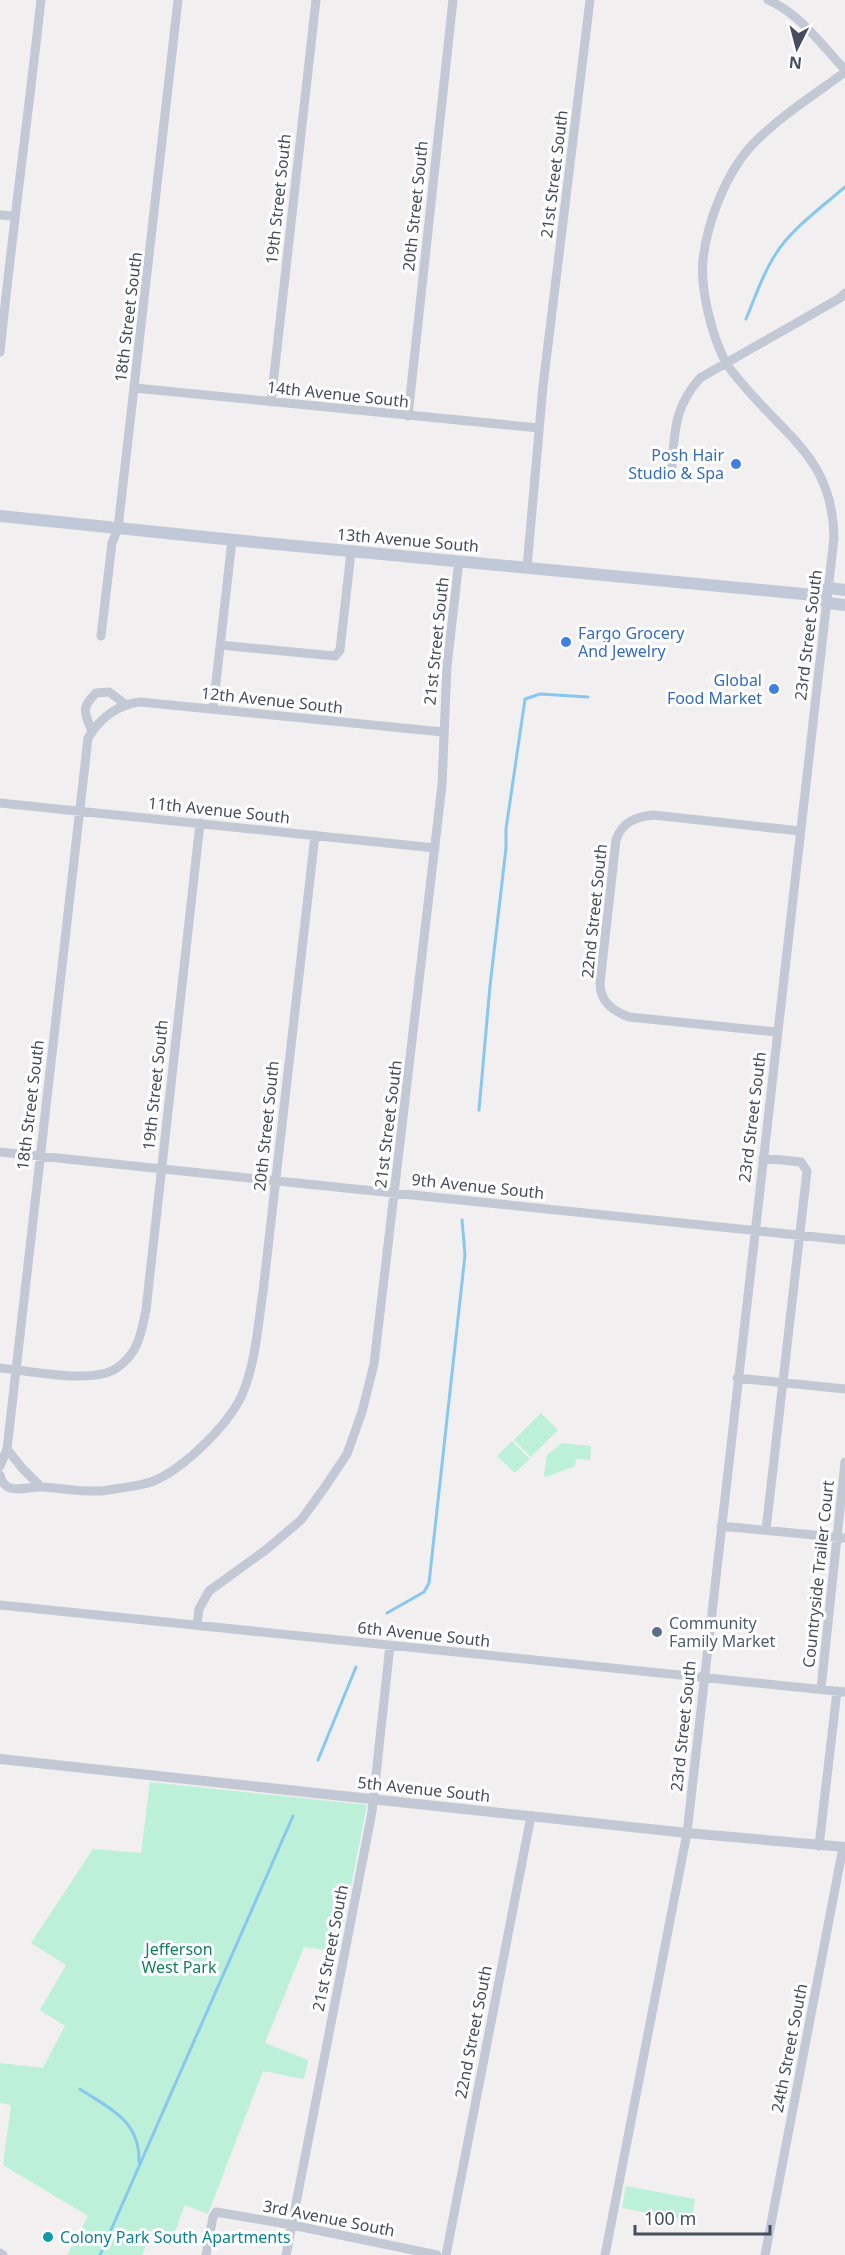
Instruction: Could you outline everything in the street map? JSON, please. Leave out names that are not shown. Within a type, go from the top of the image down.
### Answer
[{"type":"main road","name":"13th Avenue South","points":[[0,516],[351,552],[814,595],[828,603],[845,605]]},
{"type":"main road","points":[[814,595],[829,588],[845,590]]},
{"type":"street","points":[[0,352],[14,216],[26,138],[41,0]]},
{"type":"street","name":"18th Street South","points":[[101,636],[112,543],[118,528],[135,388],[178,0]]},
{"type":"street","name":"19th Street South","points":[[271,402],[316,0]]},
{"type":"street","name":"20th Street South","points":[[408,416],[453,0]]},
{"type":"street","name":"21st Street South","points":[[526,567],[539,428],[590,0]]},
{"type":"street","points":[[768,0],[778,4],[801,22],[845,71]]},
{"type":"street","name":"23rd Street South","points":[[605,2255],[687,1833],[737,1378],[833,555],[834,519],[821,479],[803,448],[765,410],[726,363],[710,318],[704,291],[703,261],[712,220],[721,194],[736,166],[752,145],[845,71]]},
{"type":"street","points":[[0,215],[14,216]]},
{"type":"street","points":[[671,476],[680,406],[700,378],[845,293]]},
{"type":"street","name":"14th Avenue South","points":[[135,388],[539,428]]},
{"type":"street","points":[[213,709],[232,540]]},
{"type":"street","points":[[220,645],[335,656],[340,650],[351,552]]},
{"type":"street","name":"21st Street South","points":[[198,1625],[199,1609],[209,1591],[267,1549],[301,1520],[347,1454],[362,1412],[374,1364],[442,785],[447,666],[459,561]]},
{"type":"street","points":[[92,732],[84,712],[86,703],[96,693],[109,692],[125,704]]},
{"type":"street","name":"12th Avenue South","points":[[125,704],[140,702],[443,732]]},
{"type":"street","name":"18th Street South","points":[[0,1466],[7,1449],[88,738],[103,719],[125,704]]},
{"type":"street","name":"11th Avenue South","points":[[0,804],[435,848]]},
{"type":"street","name":"22nd Street South","points":[[777,1032],[629,1017],[611,1008],[604,1000],[600,991],[616,840],[623,826],[635,818],[653,815],[800,831]]},
{"type":"street","name":"19th Street South","points":[[15,1370],[81,1376],[107,1373],[124,1363],[134,1349],[141,1332],[146,1310],[200,823]]},
{"type":"street","name":"20th Street South","points":[[0,1475],[7,1487],[16,1490],[41,1487],[100,1491],[151,1482],[185,1461],[219,1430],[244,1392],[253,1360],[315,835]]},
{"type":"street","name":"9th Avenue South","points":[[0,1152],[845,1240]]},
{"type":"street","points":[[763,1158],[801,1162],[807,1171],[766,1530]]},
{"type":"street","points":[[0,1368],[15,1370]]},
{"type":"street","points":[[737,1378],[845,1389]]},
{"type":"street","points":[[7,1449],[41,1487]]},
{"type":"street","name":"Countryside Trailer Court","points":[[820,1689],[841,1538],[845,1462]]},
{"type":"street","points":[[721,1526],[841,1538]]},
{"type":"street","name":"6th Avenue South","points":[[0,1605],[841,1691]]},
{"type":"street","name":"21st Street South","points":[[286,2255],[373,1799],[390,1645]]},
{"type":"street","points":[[819,1845],[841,1691]]},
{"type":"street","name":"5th Avenue South","points":[[0,1759],[687,1833],[844,1847]]},
{"type":"street","name":"22nd Street South","points":[[446,2255],[531,1816]]},
{"type":"street","name":"24th Street South","points":[[765,2255],[844,1847]]},
{"type":"street","name":"3rd Avenue South","points":[[206,2255],[216,2212],[437,2255]]},
{"type":"green space","points":[[541,1413],[558,1430],[531,1457],[514,1440]]},
{"type":"green space","points":[[512,1441],[530,1459],[515,1473],[497,1456]]},
{"type":"green space","points":[[562,1443],[591,1446],[590,1460],[576,1459],[575,1466],[546,1477],[544,1475],[547,1455]]},
{"type":"green space","name":"Jefferson West Park","points":[[150,1782],[367,1805],[338,1952],[304,1947],[265,2043],[308,2060],[304,2079],[263,2071],[208,2214],[185,2205],[174,2234],[152,2230],[142,2255],[67,2255],[88,2216],[3,2165],[11,2105],[0,2103],[0,2063],[43,2068],[65,2026],[40,2010],[66,1965],[31,1943],[93,1849],[141,1853]]},
{"type":"green space","points":[[626,2186],[695,2199],[691,2221],[622,2208]]},
{"type":"waterway","points":[[746,319],[766,270],[781,246],[807,219],[845,187]]},
{"type":"waterway","points":[[479,1110],[506,848],[506,829],[525,699],[540,694],[588,697]]},
{"type":"waterway","points":[[387,1613],[424,1592],[429,1583],[465,1255],[462,1220]]},
{"type":"waterway","points":[[318,1760],[356,1667]]},
{"type":"waterway","points":[[100,2255],[293,1816]]},
{"type":"waterway","points":[[80,2089],[112,2110],[129,2126],[138,2148],[139,2162]]},
{"type":"place","name":"Posh Hair Studio & Spa","points":[[736,464]]},
{"type":"place","name":"Fargo Grocery And Jewelry","points":[[566,642]]},
{"type":"place","name":"Global Food Market","points":[[774,689]]},
{"type":"place","name":"Community Family Market","points":[[657,1632]]},
{"type":"place","name":"Colony Park South Apartments","points":[[48,2237]]}]
